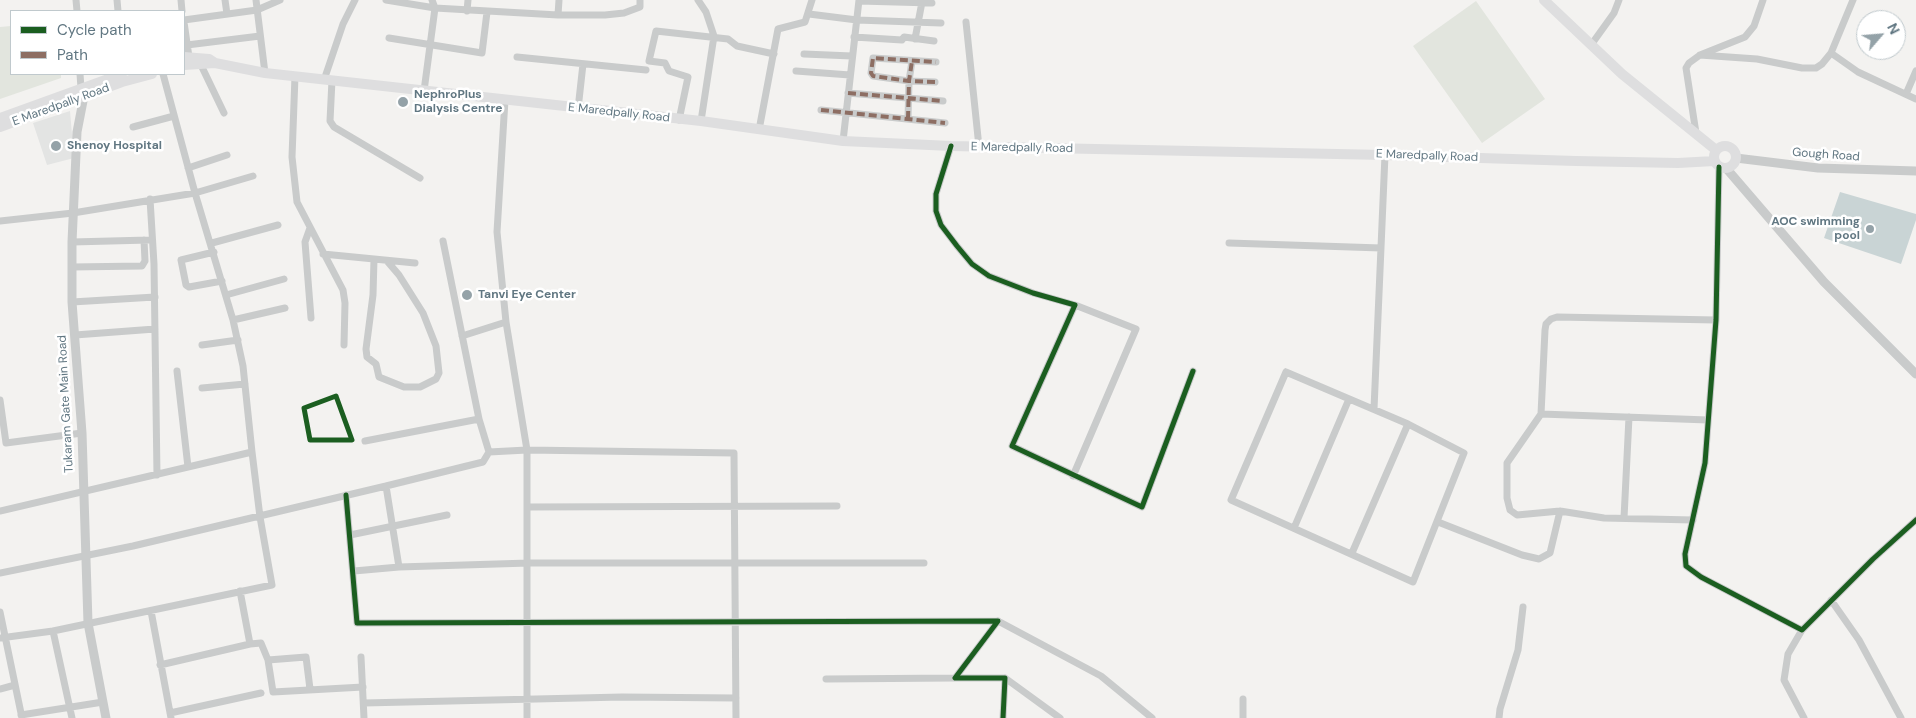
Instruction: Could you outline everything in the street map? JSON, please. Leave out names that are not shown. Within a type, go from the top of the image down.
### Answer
[{"type":"main road","points":[[1544,0],[1622,74],[1696,133],[1719,161],[1733,165],[1736,158],[1734,152],[1728,146],[1721,146],[1719,161]]},
{"type":"main road","name":"E Maredpally Road","points":[[185,60],[209,59],[215,63]]},
{"type":"main road","name":"E Maredpally Road","points":[[185,60],[201,65],[215,63],[265,73],[578,109],[701,121],[843,141],[979,147],[1385,155],[1576,161],[1678,163],[1719,161]]},
{"type":"main road","name":"E Maredpally Road","points":[[0,128],[120,75]]},
{"type":"main road","name":"E Maredpally Road","points":[[0,118],[82,92],[148,75]]},
{"type":"street","points":[[225,0],[227,14]]},
{"type":"street","points":[[256,0],[265,73]]},
{"type":"street","points":[[185,21],[257,10],[280,0]]},
{"type":"street","points":[[355,0],[343,24],[328,80],[330,121],[334,127],[420,178]]},
{"type":"street","points":[[386,0],[467,11],[558,15],[624,13],[640,7],[640,0]]},
{"type":"street","points":[[424,91],[435,8],[432,0]]},
{"type":"street","points":[[467,11],[468,0]]},
{"type":"street","points":[[558,15],[559,0]]},
{"type":"street","points":[[698,0],[706,12],[714,36],[701,121]]},
{"type":"street","points":[[760,130],[778,29],[805,22],[812,0]]},
{"type":"street","points":[[1592,45],[1614,12],[1619,0]]},
{"type":"street","points":[[1696,133],[1686,68],[1689,63],[1700,55],[1745,37],[1754,26],[1762,0]]},
{"type":"street","points":[[1700,55],[1767,61],[1809,69],[1822,64],[1830,53],[1853,0]]},
{"type":"street","points":[[843,141],[859,1],[932,3]]},
{"type":"street","points":[[915,39],[922,2]]},
{"type":"street","points":[[389,38],[482,53],[487,12]]},
{"type":"street","points":[[809,14],[857,20],[942,24]]},
{"type":"street","points":[[966,22],[979,147]]},
{"type":"street","points":[[185,29],[187,45],[185,60]]},
{"type":"street","points":[[679,120],[688,77],[669,71],[665,63],[649,61],[656,31],[728,38],[737,46],[774,54]]},
{"type":"street","points":[[187,45],[260,36]]},
{"type":"street","points":[[854,37],[934,41]]},
{"type":"street","points":[[1830,53],[1858,72],[1916,99]]},
{"type":"street","points":[[804,54],[852,56]]},
{"type":"street","points":[[517,57],[646,70]]},
{"type":"street","points":[[935,82],[909,81],[871,75],[872,60],[936,62]]},
{"type":"street","points":[[908,119],[909,81],[912,61]]},
{"type":"street","points":[[578,109],[583,64]]},
{"type":"street","points":[[201,65],[224,113]]},
{"type":"street","points":[[796,71],[850,75]]},
{"type":"street","points":[[1906,94],[1916,71]]},
{"type":"street","points":[[80,75],[82,92]]},
{"type":"street","points":[[3,638],[53,631],[272,585],[260,517],[245,384],[238,340],[212,243],[169,113],[162,75]]},
{"type":"street","points":[[295,76],[292,157],[297,202],[338,279],[344,295],[344,345]]},
{"type":"street","name":"Tukaram Gate Main Road","points":[[82,92],[77,132],[73,213],[72,302],[82,433],[84,555],[88,623],[106,718]]},
{"type":"street","points":[[848,93],[943,101]]},
{"type":"street","points":[[505,100],[497,232],[506,322],[527,450],[529,563],[527,718]]},
{"type":"street","points":[[821,110],[945,123]]},
{"type":"street","points":[[133,127],[169,113]]},
{"type":"street","points":[[951,146],[936,194],[936,211],[941,224],[972,264],[990,276],[1033,293],[1075,305],[1136,329],[1073,476]]},
{"type":"street","points":[[188,168],[227,155]]},
{"type":"street","points":[[1374,410],[1385,155]]},
{"type":"street","name":"Gough Road","points":[[1736,158],[1818,168],[1916,171]]},
{"type":"street","points":[[1719,161],[1716,320],[1705,463],[1685,561],[1693,572],[1802,630]]},
{"type":"street","points":[[1719,161],[1824,282],[1916,374]]},
{"type":"street","points":[[0,221],[73,213],[195,193],[253,176]]},
{"type":"street","points":[[150,199],[155,296],[158,475]]},
{"type":"street","points":[[212,243],[278,225]]},
{"type":"street","points":[[310,228],[304,242],[311,318]]},
{"type":"street","points":[[72,267],[142,266],[145,261],[144,240]]},
{"type":"street","points":[[72,242],[152,240]]},
{"type":"street","points":[[0,573],[260,517],[483,462],[489,452],[479,419],[444,241]]},
{"type":"street","points":[[1230,243],[1380,248]]},
{"type":"street","points":[[214,252],[181,260],[186,286],[222,281]]},
{"type":"street","points":[[323,254],[415,263]]},
{"type":"street","points":[[374,259],[373,295],[366,349],[367,357],[376,364],[379,377],[404,387],[420,387],[436,379],[439,373],[436,346],[423,314],[399,275],[387,261]]},
{"type":"street","points":[[226,295],[284,280]]},
{"type":"street","points":[[72,302],[155,296]]},
{"type":"street","points":[[1075,305],[1012,446],[1142,507],[1193,371]]},
{"type":"street","points":[[233,320],[285,308]]},
{"type":"street","points":[[1693,520],[1604,518],[1560,511],[1517,515],[1510,510],[1506,498],[1506,463],[1541,414],[1545,330],[1546,324],[1551,319],[1556,317],[1716,320]]},
{"type":"street","points":[[462,336],[506,322]]},
{"type":"street","points":[[75,335],[155,329]]},
{"type":"street","points":[[202,345],[238,340]]},
{"type":"street","points":[[178,371],[188,468]]},
{"type":"street","points":[[1286,372],[1374,410],[1408,424],[1464,453],[1413,582],[1231,500],[1286,372]]},
{"type":"street","points":[[202,388],[245,384]]},
{"type":"street","points":[[1294,528],[1349,399]]},
{"type":"street","points":[[0,400],[3,444],[82,433]]},
{"type":"street","points":[[1541,414],[1708,420]]},
{"type":"street","points":[[1624,518],[1629,417]]},
{"type":"street","points":[[365,441],[479,419]]},
{"type":"street","points":[[1352,553],[1408,424]]},
{"type":"street","points":[[489,452],[527,450],[734,453],[736,718]]},
{"type":"street","points":[[0,511],[252,452]]},
{"type":"street","points":[[386,486],[399,567]]},
{"type":"street","points":[[346,495],[357,623],[998,620],[1101,676],[1152,718]]},
{"type":"street","points":[[527,507],[836,506]]},
{"type":"street","points":[[1438,522],[1536,559],[1545,558],[1550,553],[1560,511]]},
{"type":"street","points":[[350,535],[447,515]]},
{"type":"street","points":[[1804,718],[1784,680],[1788,654],[1802,630],[1916,520]]},
{"type":"street","points":[[354,571],[399,567],[529,563],[924,564]]},
{"type":"street","points":[[240,591],[250,644]]},
{"type":"street","points":[[1831,600],[1859,640],[1901,718]]},
{"type":"street","points":[[1499,718],[1518,650],[1523,607]]},
{"type":"street","points":[[151,611],[171,716],[262,693]]},
{"type":"street","points":[[0,612],[3,638],[21,716],[70,706],[103,702]]},
{"type":"street","points":[[956,678],[998,620]]},
{"type":"street","points":[[53,631],[72,718]]},
{"type":"street","points":[[160,665],[261,642],[268,660],[273,692],[363,687]]},
{"type":"street","points":[[268,660],[306,657],[310,689]]},
{"type":"street","points":[[361,657],[364,718]]},
{"type":"street","points":[[1003,718],[1005,678]]},
{"type":"street","points":[[826,679],[1005,678],[1060,718]]},
{"type":"street","points":[[0,689],[15,685]]},
{"type":"street","points":[[364,703],[622,697],[736,698]]},
{"type":"street","points":[[1243,699],[1243,718]]},
{"type":"shaded area","points":[[1476,1],[1545,99],[1482,143],[1413,46]]},
{"type":"shaded area","points":[[10,26],[10,75],[61,75],[61,78],[0,99],[0,27]]},
{"type":"shaded area","name":"Shenoy Hospital","points":[[70,111],[74,158],[47,165],[33,123]]},
{"type":"shaded area","name":"AOC swimming pool","points":[[1840,192],[1916,214],[1916,220],[1901,264],[1824,238]]},
{"type":"marked path","points":[[935,82],[909,81],[873,76],[871,73],[873,58],[936,62]]},
{"type":"marked path","points":[[908,119],[909,81],[912,61]]},
{"type":"marked path","points":[[848,93],[943,101]]},
{"type":"marked path","points":[[821,110],[945,123]]},
{"type":"cycle path","points":[[951,146],[936,194],[936,211],[941,225],[957,246],[972,264],[989,276],[1033,293],[1075,305],[1012,446],[1142,507],[1193,371]]},
{"type":"cycle path","points":[[1719,167],[1716,320],[1705,463],[1685,554],[1686,566],[1701,577],[1802,630],[1873,559],[1916,520]]},
{"type":"cycle path","points":[[336,396],[352,440],[310,440],[304,408],[336,396]]},
{"type":"cycle path","points":[[346,495],[357,623],[998,621],[955,678],[1005,678],[1003,718]]},
{"type":"place","name":"NephroPlus Dialysis Centre","points":[[403,102]]},
{"type":"place","name":"Shenoy Hospital","points":[[56,146]]},
{"type":"place","name":"AOC swimming pool","points":[[1870,229]]},
{"type":"place","name":"Tanvi Eye Center","points":[[467,295]]}]
